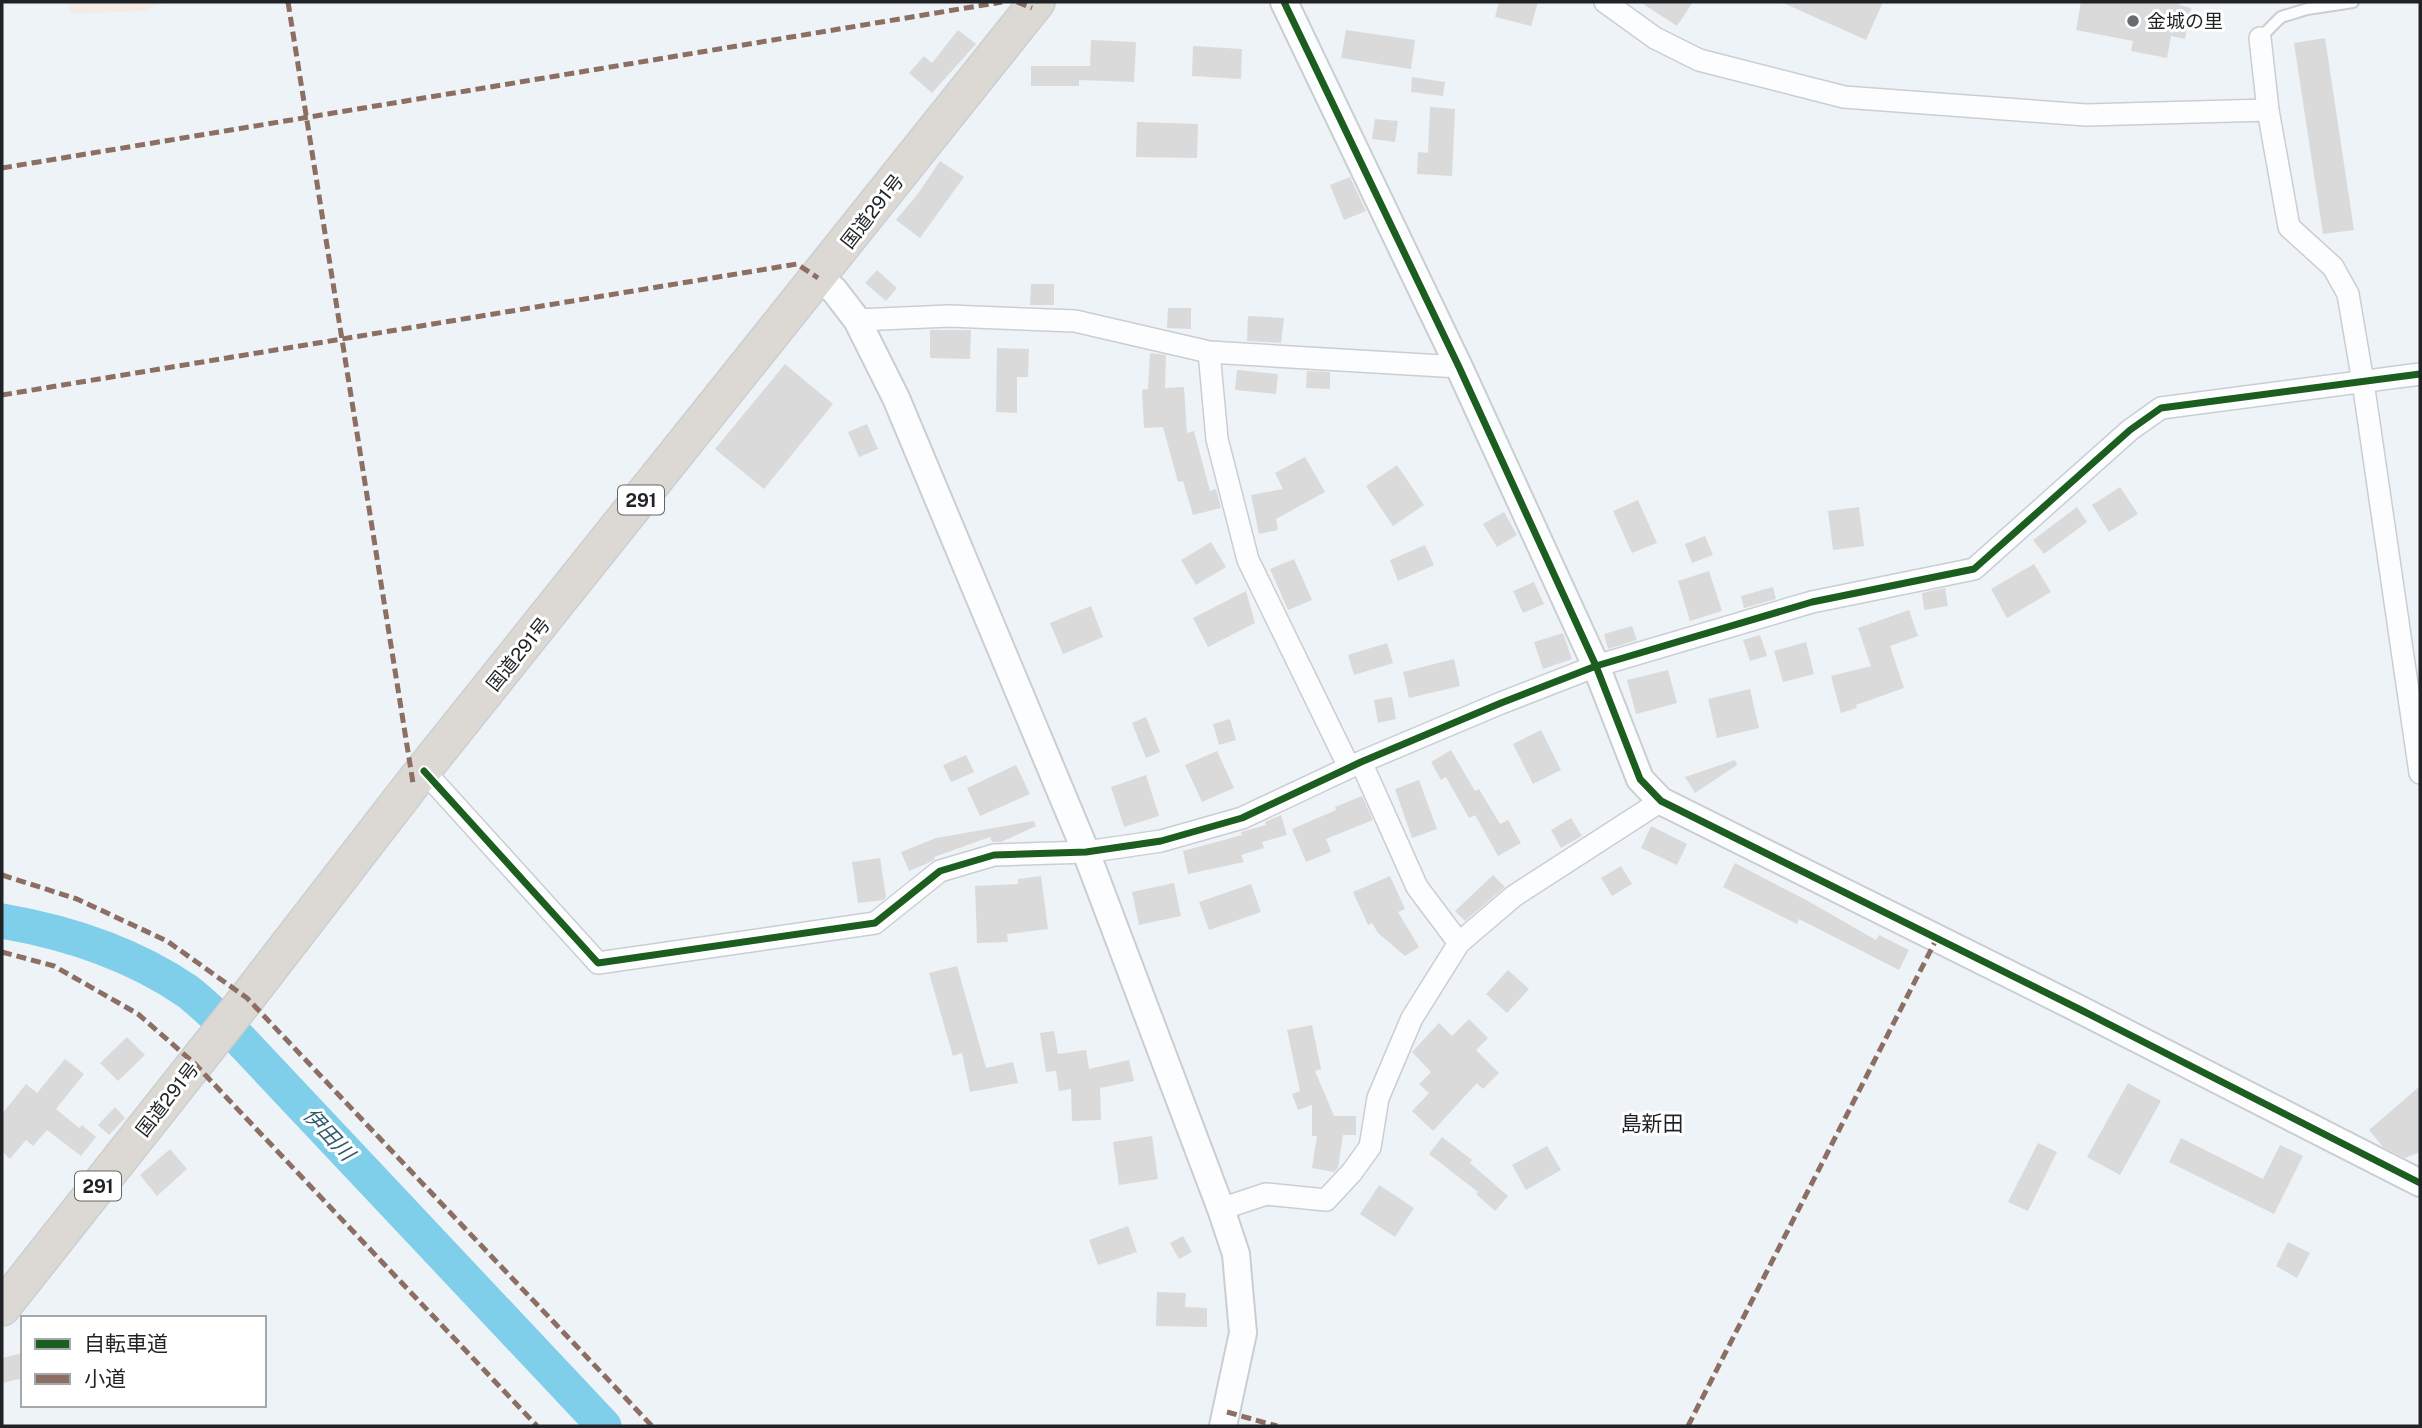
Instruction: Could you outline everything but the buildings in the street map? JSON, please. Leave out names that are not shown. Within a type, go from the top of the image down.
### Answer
[{"type":"highway","name":"国道291号","points":[[2,1308],[424,771],[1037,2]]},
{"type":"street","points":[[1284,2],[1459,367],[1596,666],[1640,779],[1661,801],[2081,1010],[2420,1183]]},
{"type":"street","points":[[1605,2],[1655,38],[1699,60],[1844,97],[2086,115],[2268,110]]},
{"type":"street","points":[[2259,38],[2288,227],[2333,267],[2348,294],[2420,773]]},
{"type":"street","points":[[818,278],[834,290],[857,320],[896,398],[1086,852],[1222,1209],[1236,1254],[1243,1333],[1223,1426]]},
{"type":"street","points":[[857,320],[949,316],[1075,321],[1209,352],[1459,367]]},
{"type":"street","points":[[1209,352],[1217,439],[1248,561],[1417,887],[1459,943]]},
{"type":"street","points":[[424,771],[598,963],[875,923],[940,871],[995,855],[1086,852],[1161,841],[1242,818],[1355,764],[1596,666],[1812,602],[1974,569],[2130,430],[2161,408],[2420,374]]},
{"type":"street","points":[[1222,1209],[1266,1194],[1326,1200],[1352,1172],[1370,1147],[1378,1098],[1412,1018],[1459,943],[1514,896],[1661,801]]},
{"type":"lane","points":[[2259,38],[2281,17],[2307,9],[2353,2]]},
{"type":"shaded area","points":[[67,2],[165,2],[142,11],[72,14]]},
{"type":"waterway","name":"伊田川","points":[[2,921],[50,931],[122,955],[193,996],[232,1031],[604,1426]]},
{"type":"marked path","points":[[288,2],[413,783]]},
{"type":"marked path","points":[[2,168],[1002,2]]},
{"type":"marked path","points":[[1017,2],[1032,8]]},
{"type":"marked path","points":[[2,395],[797,264],[818,278]]},
{"type":"marked path","points":[[2,875],[77,899],[167,941],[247,998],[652,1426]]},
{"type":"marked path","points":[[1688,1426],[1937,938]]},
{"type":"marked path","points":[[2,952],[54,966],[138,1014],[194,1063],[537,1426]]},
{"type":"marked path","points":[[1227,1412],[1277,1426]]},
{"type":"cycle path","points":[[1284,2],[1459,367],[1596,666],[1640,779],[1661,801],[2081,1010],[2420,1183]]},
{"type":"cycle path","points":[[424,771],[598,963],[875,923],[940,871],[994,855],[1086,852],[1161,841],[1242,818],[1361,762],[1596,666],[1812,602],[1974,569],[2130,430],[2161,408],[2420,374]]},
{"type":"place","name":"金城の里","points":[[2133,21]]},
{"type":"district","name":"島新田","points":[[1652,1123]]}]
